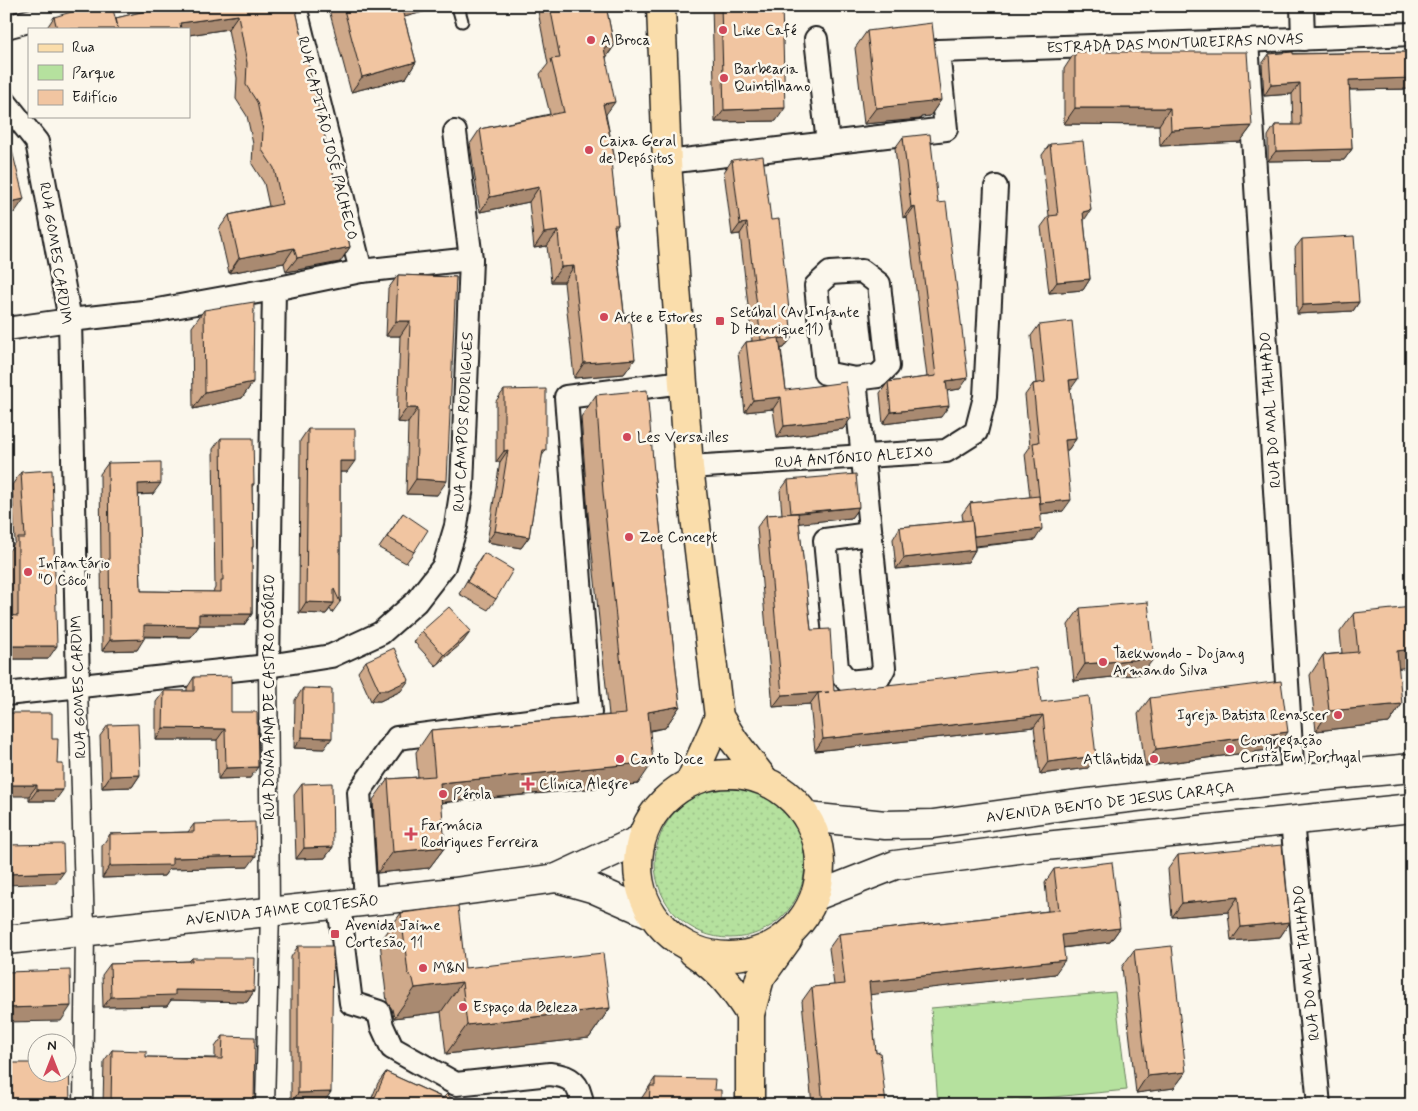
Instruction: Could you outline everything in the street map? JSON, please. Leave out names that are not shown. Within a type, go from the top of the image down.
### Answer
[{"type":"main road","points":[[662,6],[667,162],[689,467],[719,717],[734,741],[766,780],[789,795],[808,817],[818,842],[822,868],[816,896],[808,913],[760,978],[750,1014],[750,1105]]},
{"type":"main road","points":[[690,782],[719,717]]},
{"type":"main road","name":"AVENIDA BENTO DE JESUS CARAÇA","points":[[808,817],[885,825],[933,824],[1078,804],[1293,779],[1412,768]]},
{"type":"main road","points":[[750,1014],[732,985],[708,962],[673,938],[651,914],[640,890],[637,864],[641,839],[652,815],[668,796],[690,782],[714,774],[741,774],[766,780]]},
{"type":"main road","points":[[816,896],[895,865],[1026,848],[1412,808]]},
{"type":"main road","name":"AVENIDA JAIME CORTESÃO","points":[[6,940],[366,902],[557,878],[641,839]]},
{"type":"main road","name":"AVENIDA JAIME CORTESÃO","points":[[557,878],[592,888],[651,914]]},
{"type":"main road","points":[[673,938],[697,951],[723,956],[750,955],[774,945],[796,928]]},
{"type":"street","points":[[6,27],[86,6]]},
{"type":"street","name":"RUA CAPITÃO JOSÉ PACHECO","points":[[295,6],[361,270]]},
{"type":"street","points":[[1302,6],[1303,39]]},
{"type":"street","name":"ESTRADA DAS MONTUREIRAS NOVAS","points":[[828,143],[946,128],[938,51],[1412,34]]},
{"type":"street","points":[[667,162],[828,143],[816,39]]},
{"type":"street","name":"RUA DO MAL TALHADO","points":[[1247,41],[1293,779]]},
{"type":"street","name":"RUA GOMES CARDIM","points":[[6,103],[37,142],[70,320],[85,931],[83,1105]]},
{"type":"street","name":"RUA CAMPOS RODRIGUES","points":[[6,694],[268,666],[331,656],[381,633],[416,602],[444,566],[456,526],[462,487],[471,259],[455,132]]},
{"type":"street","name":"RUA ANTÓNIO ALEIXO","points":[[689,467],[946,451],[976,432],[985,397],[996,187]]},
{"type":"street","points":[[6,329],[152,311],[274,289],[361,270],[471,259]]},
{"type":"street","points":[[862,271],[879,284],[888,366],[878,376],[855,379],[825,372],[816,286],[830,273],[862,271]]},
{"type":"street","name":"RUA DONA ANA DE CASTRO OSÓRIO","points":[[266,1105],[270,912],[268,666],[274,289]]},
{"type":"street","points":[[855,379],[884,668],[878,679],[848,682],[837,668],[825,540],[870,534]]},
{"type":"street","points":[[366,902],[359,792],[397,738],[590,713],[566,397],[683,382]]},
{"type":"street","name":"RUA DO MAL TALHADO","points":[[1292,820],[1319,1105]]},
{"type":"street","points":[[339,904],[351,1003],[379,1012],[382,1026],[392,1048],[456,1084],[550,1074],[562,1076],[571,1079],[579,1090],[582,1105]]},
{"type":"lane","points":[[458,7],[462,21]]},
{"type":"green space","points":[[730,788],[745,789],[759,793],[772,800],[783,810],[793,821],[800,834],[804,848],[804,878],[800,892],[793,905],[783,916],[772,926],[759,933],[745,937],[730,938],[715,937],[701,933],[688,926],[677,916],[667,905],[660,892],[656,878],[655,863],[656,848],[660,834],[667,821],[677,810],[688,800],[701,793],[715,789]]},
{"type":"green space","points":[[1115,992],[1127,1090],[969,1105],[938,1105],[931,1008]]},
{"type":"building","points":[[92,6],[112,6],[118,28],[57,28],[54,17]]},
{"type":"building","points":[[166,6],[295,6],[350,247],[297,258],[294,248],[239,258],[229,215],[282,204],[274,168],[262,150],[263,130],[257,102],[246,85],[247,63],[238,15],[180,23],[181,28],[118,28],[116,18]]},
{"type":"building","points":[[343,6],[401,6],[416,62],[362,77]]},
{"type":"building","points":[[550,6],[606,6],[614,46],[604,48],[615,102],[603,104],[615,160],[611,161],[618,225],[614,225],[625,322],[631,321],[635,359],[584,363],[574,266],[561,267],[558,231],[544,233],[539,187],[490,197],[480,129],[564,112],[551,59],[560,58]]},
{"type":"building","points":[[721,6],[782,6],[785,108],[724,110]]},
{"type":"building","points":[[932,23],[941,100],[876,108],[867,31]]},
{"type":"building","points":[[1410,49],[1412,49],[1412,78],[1349,80],[1352,149],[1276,151],[1275,125],[1301,125],[1300,83],[1271,85],[1269,54],[1293,52],[1293,54],[1410,52]]},
{"type":"building","points":[[1075,52],[1247,52],[1252,126],[1171,130],[1170,108],[1075,108]]},
{"type":"building","points":[[6,126],[24,199],[6,203]]},
{"type":"building","points":[[930,134],[938,203],[946,202],[968,378],[946,381],[949,406],[891,412],[888,382],[936,376],[915,206],[911,207],[903,137]]},
{"type":"building","points":[[1083,141],[1091,210],[1083,212],[1090,279],[1057,282],[1049,216],[1058,215],[1050,144]]},
{"type":"building","points":[[763,156],[771,220],[779,219],[792,337],[761,340],[747,223],[740,224],[732,160]]},
{"type":"building","points":[[1354,236],[1359,302],[1303,305],[1302,239]]},
{"type":"building","points":[[398,275],[456,277],[447,481],[416,479],[418,408],[407,408],[410,321],[396,321]]},
{"type":"building","points":[[254,302],[253,382],[205,392],[204,310]]},
{"type":"building","points":[[1072,321],[1078,379],[1069,380],[1076,439],[1065,440],[1071,500],[1040,503],[1033,443],[1039,442],[1033,384],[1045,382],[1039,325]]},
{"type":"building","points":[[779,338],[786,390],[846,382],[851,418],[784,426],[781,397],[753,400],[746,342]]},
{"type":"building","points":[[546,389],[546,450],[543,450],[529,537],[495,531],[508,450],[504,451],[504,390]]},
{"type":"building","points":[[647,390],[654,472],[680,706],[648,712],[653,762],[440,783],[445,847],[393,852],[388,779],[435,776],[431,730],[626,714],[603,492],[596,395]]},
{"type":"building","points":[[308,429],[355,429],[355,461],[340,461],[340,602],[334,589],[334,603],[306,602]]},
{"type":"building","points":[[221,438],[253,438],[252,614],[199,614],[199,626],[144,625],[144,639],[110,640],[108,463],[161,462],[161,483],[138,484],[141,591],[221,592],[221,580],[223,580]]},
{"type":"building","points":[[52,470],[57,646],[7,646],[6,650],[6,615],[18,616],[18,538],[25,538],[21,472]]},
{"type":"building","points":[[856,474],[859,507],[791,513],[788,480]]},
{"type":"building","points":[[1039,496],[1042,529],[974,536],[970,503]]},
{"type":"building","points":[[403,513],[428,530],[414,552],[387,537]]},
{"type":"building","points":[[798,513],[811,630],[830,629],[834,691],[1037,668],[1041,702],[1089,696],[1096,756],[1048,762],[1043,715],[823,739],[818,693],[829,692],[782,695],[766,515]]},
{"type":"building","points":[[972,520],[975,550],[904,558],[900,527]]},
{"type":"building","points":[[484,553],[513,570],[496,599],[467,582]]},
{"type":"building","points":[[1148,602],[1154,658],[1085,664],[1080,608]]},
{"type":"building","points":[[449,607],[471,631],[444,655],[422,631]]},
{"type":"building","points":[[1412,607],[1412,649],[1397,651],[1402,704],[1329,711],[1323,655],[1358,652],[1354,613]]},
{"type":"building","points":[[394,648],[409,680],[388,690],[379,690],[366,661]]},
{"type":"building","points":[[231,676],[231,712],[257,712],[258,767],[226,768],[225,729],[163,728],[164,691],[194,691],[194,677]]},
{"type":"building","points":[[1281,681],[1288,732],[1156,749],[1150,698]]},
{"type":"building","points":[[303,688],[332,689],[332,738],[302,737]]},
{"type":"building","points":[[6,713],[52,713],[52,739],[58,739],[57,764],[63,764],[63,790],[37,790],[37,785],[6,785]]},
{"type":"building","points":[[138,724],[140,775],[110,776],[108,725]]},
{"type":"building","points":[[332,783],[333,847],[304,848],[302,784]]},
{"type":"building","points":[[255,822],[256,856],[172,858],[172,865],[110,866],[110,834],[194,832],[194,824]]},
{"type":"building","points":[[63,844],[64,872],[6,874],[6,845]]},
{"type":"building","points":[[1282,845],[1290,922],[1241,927],[1238,897],[1182,903],[1178,855]]},
{"type":"building","points":[[1112,862],[1120,928],[1062,935],[1065,960],[869,982],[876,1053],[880,1052],[886,1105],[823,1105],[812,987],[845,984],[839,934],[1059,910],[1054,869]]},
{"type":"building","points":[[458,906],[465,968],[603,953],[610,1008],[467,1025],[462,982],[415,988],[413,979],[408,973],[401,913]]},
{"type":"building","points":[[298,946],[333,946],[331,1092],[298,1093]]},
{"type":"building","points":[[1172,946],[1186,1072],[1147,1076],[1134,950]]},
{"type":"building","points":[[192,958],[255,958],[254,991],[175,990],[175,995],[111,997],[110,964],[192,961]]},
{"type":"building","points":[[70,970],[71,1006],[6,1008],[6,972]]},
{"type":"building","points":[[223,1036],[255,1037],[254,1105],[111,1104],[112,1050],[146,1051],[146,1057],[222,1059]]},
{"type":"building","points":[[6,1063],[28,1063],[28,1084],[70,1084],[70,1105],[6,1105]]},
{"type":"building","points":[[386,1072],[443,1098],[447,1094],[459,1105],[373,1105]]},
{"type":"building","points":[[655,1078],[715,1079],[714,1090],[721,1090],[721,1105],[649,1105],[650,1086],[655,1086]]},
{"type":"place","name":"Like Café","points":[[723,30]]},
{"type":"place","name":"A Broca","points":[[591,40]]},
{"type":"place","name":"Barbearia Quintilhano","points":[[724,78]]},
{"type":"place","name":"Caixa Geral de Depósitos","points":[[589,150]]},
{"type":"place","name":"Arte e Estores","points":[[604,317]]},
{"type":"place","name":"Setúbal (Av Infante D Henrique11)","points":[[720,321]]},
{"type":"place","name":"Les Versailles","points":[[627,437]]},
{"type":"place","name":"Zoe Concept","points":[[629,537]]},
{"type":"place","name":"Infantário \"O Côco\"","points":[[28,572]]},
{"type":"place","name":"Taekwondo - Dojang Armando Silva","points":[[1103,662]]},
{"type":"place","name":"Igreja Batista Renascer","points":[[1338,715]]},
{"type":"place","name":"Congregação Cristã Em Portugal","points":[[1230,749]]},
{"type":"place","name":"Canto Doce","points":[[620,759]]},
{"type":"place","name":"Atlântida","points":[[1154,759]]},
{"type":"place","name":"Clínica Alegre","points":[[528,784]]},
{"type":"place","name":"Pérola","points":[[443,794]]},
{"type":"place","name":"Farmácia Rodrigues Ferreira","points":[[411,834]]},
{"type":"place","name":"Avenida Jaime Cortesão, 11","points":[[335,934]]},
{"type":"place","name":"M&N","points":[[423,968]]},
{"type":"place","name":"Espaço da Beleza","points":[[463,1007]]}]
